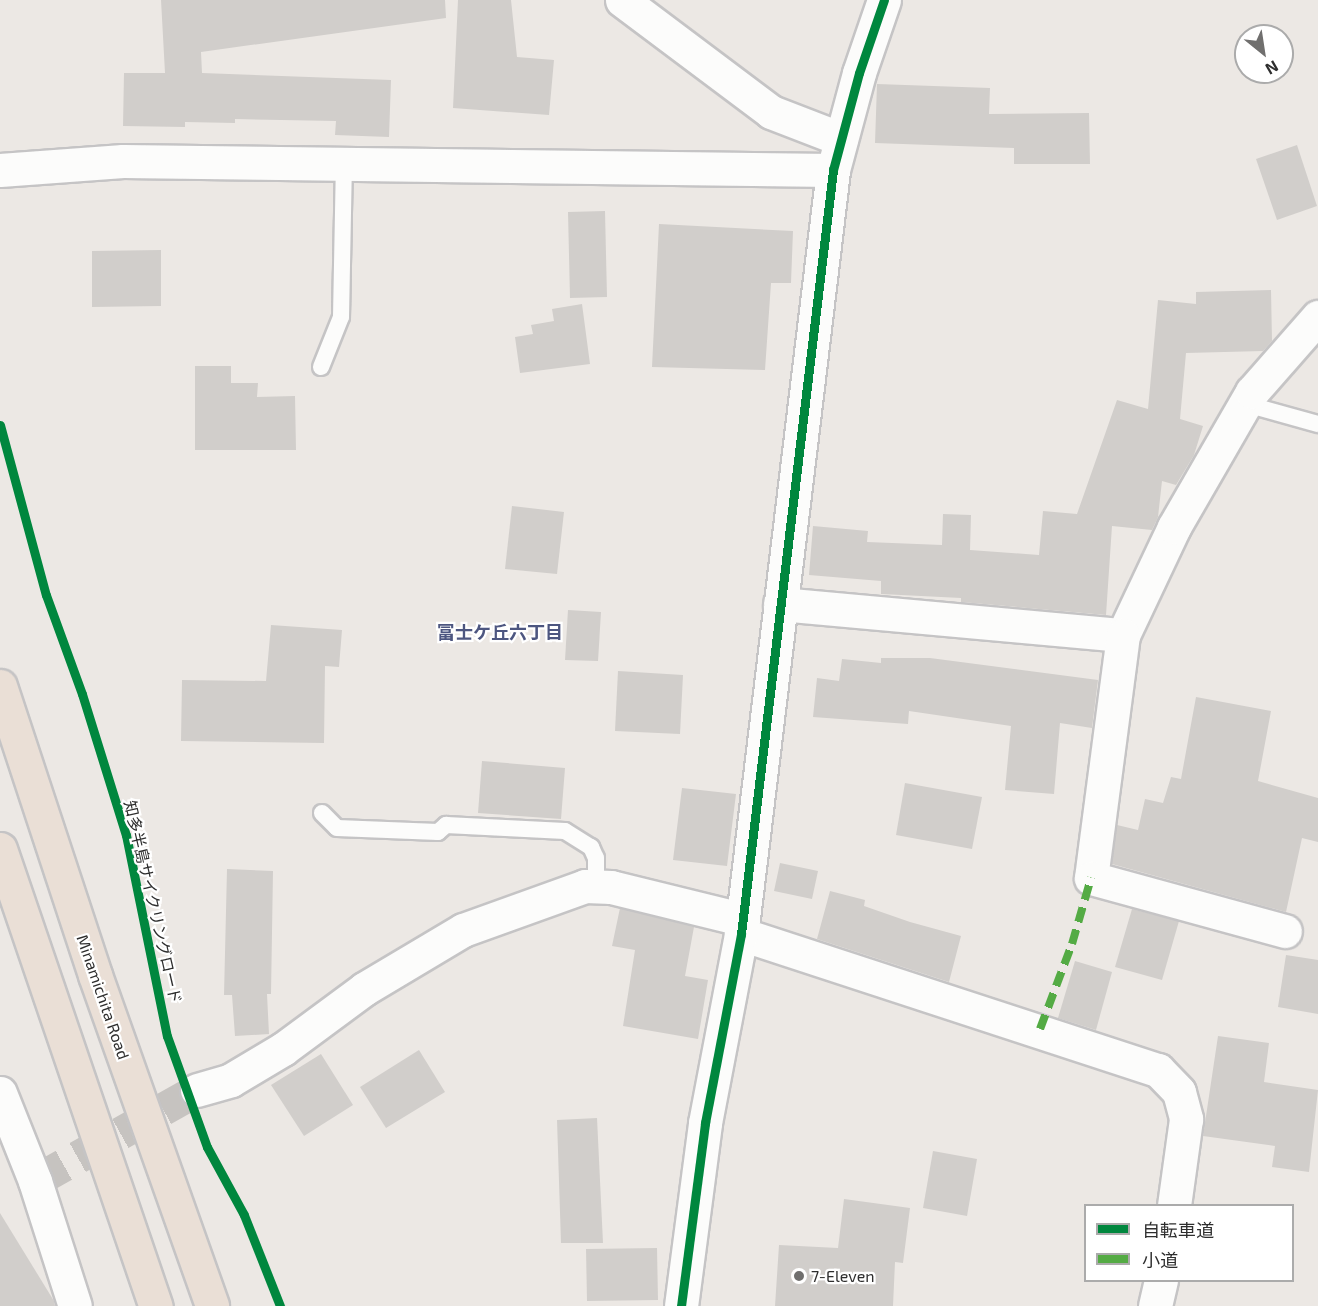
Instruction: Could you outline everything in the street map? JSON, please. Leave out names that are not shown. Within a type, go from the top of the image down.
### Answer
[{"type":"highway","name":"Minamichita Road","points":[[0,686],[94,975],[212,1306]]},
{"type":"highway","points":[[0,849],[156,1306]]},
{"type":"street","points":[[622,0],[771,112],[837,155]]},
{"type":"street","points":[[681,1306],[705,1123],[741,927],[837,155],[884,0]]},
{"type":"street","points":[[0,170],[123,161],[344,165],[837,155]]},
{"type":"street","points":[[1285,931],[1091,878],[1123,635],[1174,527],[1246,405],[1318,317]]},
{"type":"street","points":[[780,604],[1123,635]]},
{"type":"street","points":[[197,1090],[231,1080],[283,1048],[364,988],[464,930],[585,886],[596,886],[741,927],[1158,1070],[1179,1092],[1186,1119],[1174,1204]]},
{"type":"street","points":[[0,1093],[6,1127],[35,1180],[75,1306]]},
{"type":"street","points":[[1155,1306],[1161,1282]]},
{"type":"lane","points":[[321,367],[341,317],[344,165]]},
{"type":"lane","points":[[1246,405],[1318,424]]},
{"type":"lane","points":[[322,813],[336,828],[438,832],[446,825],[565,831],[591,847],[596,858],[596,886]]},
{"type":"building","points":[[161,0],[445,0],[446,18],[201,52],[202,73],[391,80],[389,137],[335,135],[336,121],[235,119],[235,123],[185,122],[185,127],[123,126],[124,73],[165,73]]},
{"type":"building","points":[[458,0],[511,0],[517,57],[554,60],[549,115],[453,108]]},
{"type":"building","points":[[877,84],[990,88],[989,114],[1089,113],[1090,164],[1014,164],[1014,148],[875,143]]},
{"type":"building","points":[[1297,145],[1317,206],[1277,220],[1256,159]]},
{"type":"building","points":[[605,211],[607,297],[570,298],[568,212]]},
{"type":"building","points":[[659,224],[793,231],[791,283],[771,283],[765,370],[652,367]]},
{"type":"building","points":[[161,250],[161,306],[92,307],[92,251]]},
{"type":"building","points":[[1271,290],[1272,341],[1263,351],[1186,353],[1180,419],[1203,426],[1194,455],[1176,485],[1162,481],[1158,517],[1152,530],[1112,526],[1106,615],[961,602],[961,598],[881,594],[881,581],[809,575],[813,526],[868,531],[867,542],[942,545],[943,514],[971,515],[970,550],[1039,555],[1043,511],[1077,514],[1117,400],[1148,409],[1158,300],[1196,304],[1196,292]]},
{"type":"building","points":[[582,304],[590,364],[520,373],[515,337],[533,334],[531,325],[554,321],[552,309]]},
{"type":"building","points":[[195,366],[231,366],[231,383],[258,383],[257,397],[295,396],[296,450],[195,450]]},
{"type":"building","points":[[512,506],[564,512],[557,574],[505,569]]},
{"type":"building","points":[[568,610],[601,612],[598,661],[565,660]]},
{"type":"building","points":[[271,625],[342,630],[339,667],[325,666],[324,743],[181,741],[182,680],[266,681]]},
{"type":"building","points":[[881,658],[930,658],[1098,680],[1092,728],[1060,723],[1054,794],[1005,790],[1011,726],[909,711],[908,724],[813,717],[817,678],[839,681],[842,659],[881,663]]},
{"type":"building","points":[[618,671],[683,675],[680,734],[615,731]]},
{"type":"building","points":[[1196,697],[1271,711],[1258,781],[1318,798],[1318,842],[1302,838],[1286,912],[1112,864],[1117,825],[1138,830],[1145,799],[1163,803],[1171,777],[1181,779]]},
{"type":"building","points":[[482,761],[565,768],[561,819],[478,813]]},
{"type":"building","points":[[905,783],[982,797],[972,849],[896,835]]},
{"type":"building","points":[[682,788],[736,794],[727,866],[673,860]]},
{"type":"building","points":[[780,863],[818,871],[812,899],[774,891]]},
{"type":"building","points":[[227,869],[273,871],[271,994],[267,994],[269,1034],[235,1036],[232,995],[224,995]]},
{"type":"building","points":[[830,891],[865,900],[864,906],[910,922],[961,936],[949,982],[817,939]]},
{"type":"building","points":[[620,908],[694,927],[685,976],[708,980],[698,1039],[623,1026],[635,950],[612,946]]},
{"type":"building","points":[[1132,909],[1179,921],[1162,980],[1115,967]]},
{"type":"building","points":[[1286,955],[1318,960],[1318,1014],[1278,1007]]},
{"type":"building","points":[[1075,961],[1112,972],[1096,1030],[1058,1018]]},
{"type":"building","points":[[1218,1036],[1269,1043],[1264,1082],[1318,1090],[1309,1172],[1272,1167],[1275,1146],[1203,1136]]},
{"type":"building","points":[[419,1050],[445,1092],[386,1128],[360,1087]]},
{"type":"building","points":[[321,1054],[353,1105],[304,1136],[271,1085]]},
{"type":"building","points":[[597,1118],[603,1243],[561,1243],[557,1120]]},
{"type":"building","points":[[933,1151],[977,1159],[967,1216],[923,1208]]},
{"type":"building","points":[[844,1199],[910,1208],[903,1263],[895,1262],[893,1306],[775,1306],[779,1245],[838,1248]]},
{"type":"building","points":[[0,1213],[54,1301],[55,1306],[0,1306]]},
{"type":"building","points":[[657,1248],[658,1300],[587,1301],[586,1249]]},
{"type":"tunnel","points":[[35,1181],[197,1090]]},
{"type":"marked path","points":[[1040,1029],[1072,944],[1091,878]]},
{"type":"cycle path","points":[[681,1306],[705,1123],[741,934],[833,170],[859,73],[884,0]]},
{"type":"cycle path","name":"知多半島サイクリングロード","points":[[0,425],[46,595],[82,694],[126,835],[167,1036],[207,1147],[244,1215],[280,1306]]},
{"type":"place","name":"7-Eleven","points":[[799,1276]]},
{"type":"district","name":"冨士ケ丘六丁目","points":[[500,632]]}]
